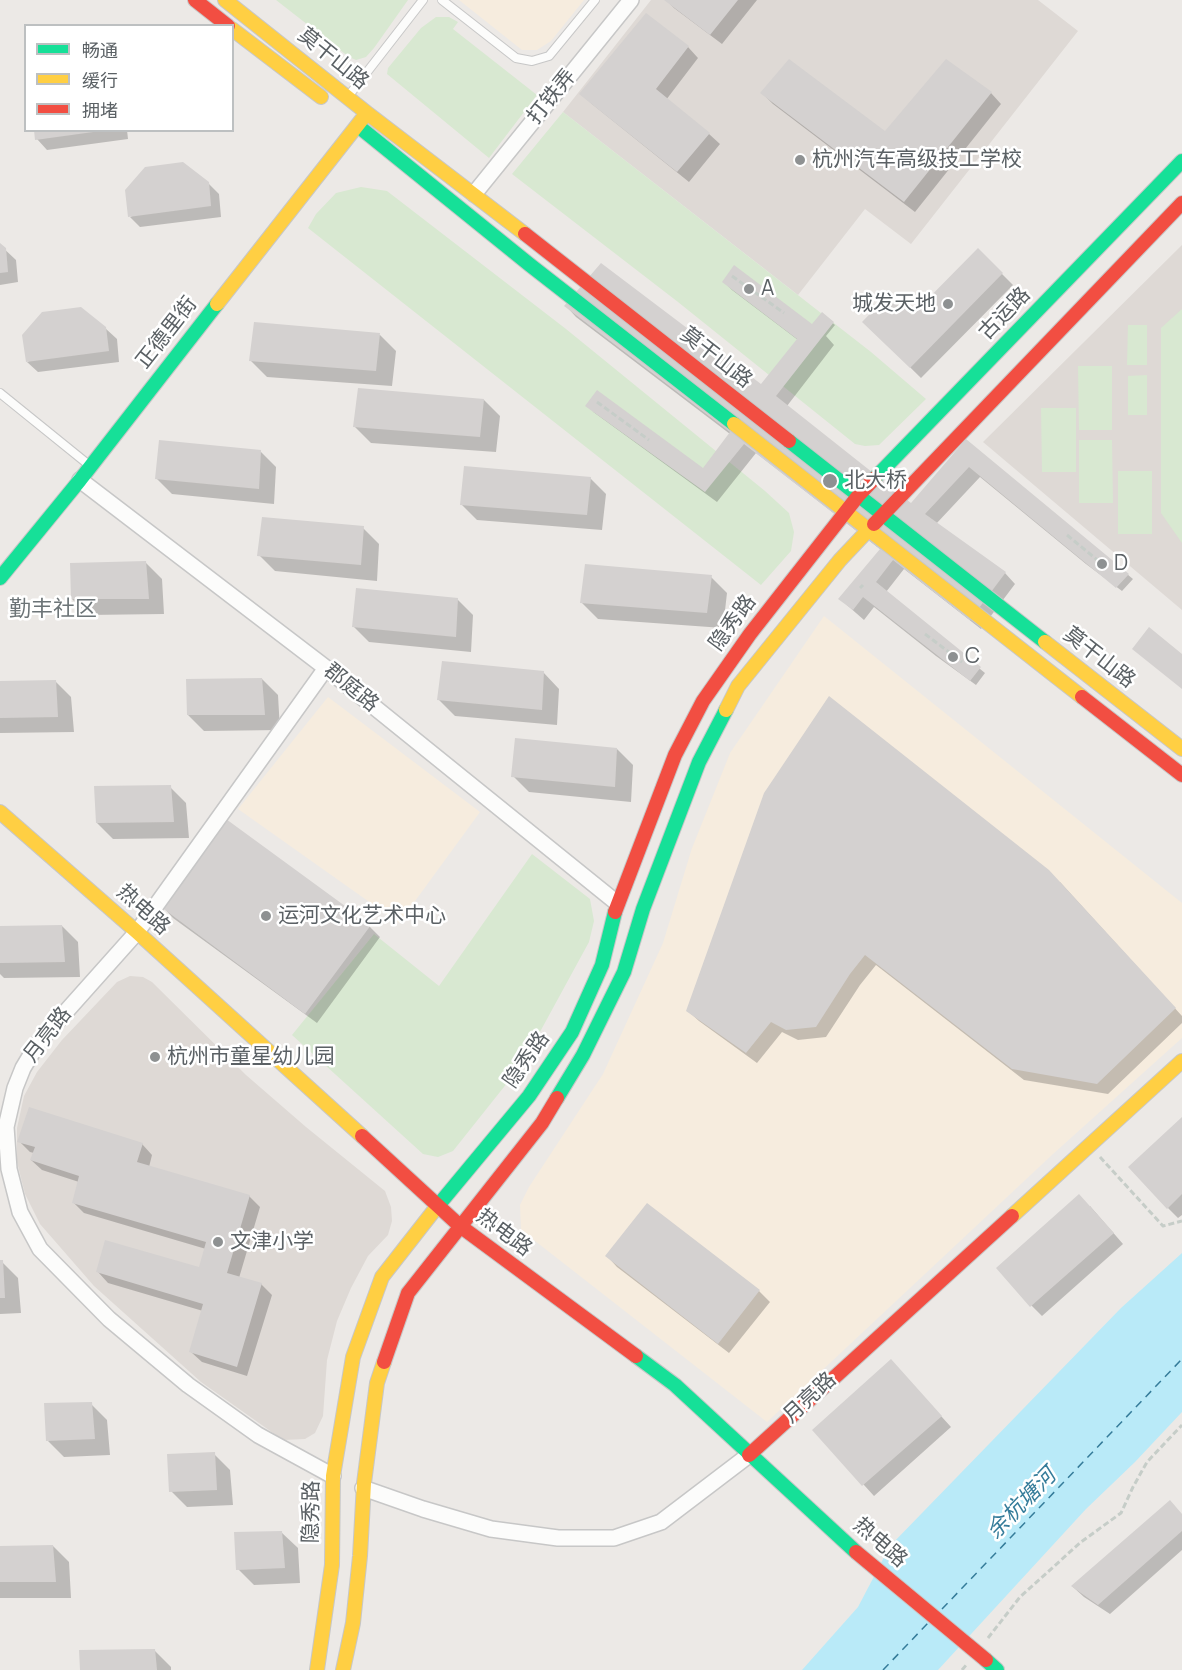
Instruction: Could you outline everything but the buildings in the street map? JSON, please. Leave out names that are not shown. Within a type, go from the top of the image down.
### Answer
[{"type":"main road","points":[[195,0],[225,24]]},
{"type":"main road","name":"莫干山路","points":[[225,0],[1182,749]]},
{"type":"main road","name":"莫干山路","points":[[234,31],[331,105]]},
{"type":"main road","name":"正德里街","points":[[0,578],[80,480],[309,186],[353,122],[367,113]]},
{"type":"main road","name":"莫干山路","points":[[353,122],[530,265],[1182,775]]},
{"type":"main road","name":"古运路","points":[[858,496],[1182,161]]},
{"type":"main road","points":[[883,515],[1182,202]]},
{"type":"main road","name":"隐秀路","points":[[317,1670],[332,1565],[333,1476],[353,1357],[382,1277],[438,1205],[529,1096],[572,1032],[602,965],[617,903],[675,754],[703,701],[750,634],[858,496]]},
{"type":"main road","name":"隐秀路","points":[[343,1670],[354,1612],[360,1556],[363,1488],[377,1383],[408,1293],[543,1123],[583,1055],[624,972],[643,909],[699,762],[738,686],[840,560],[883,515]]},
{"type":"main road","name":"热电路","points":[[0,812],[137,932],[460,1226],[675,1385],[856,1551],[997,1670]]},
{"type":"main road","name":"月亮路","points":[[749,1455],[1182,1061]]},
{"type":"street","name":"打铁弄","points":[[474,194],[631,0]]},
{"type":"street","name":"郡庭路","points":[[80,480],[326,668],[617,903]]},
{"type":"street","name":"月亮路","points":[[326,668],[137,932],[38,1043],[23,1068],[15,1088],[6,1127],[9,1169],[20,1212],[40,1249],[118,1326],[188,1385],[258,1435],[333,1476]]},
{"type":"street","name":"月亮路","points":[[363,1488],[491,1529],[558,1538],[614,1538],[661,1522],[749,1455]]},
{"type":"lane","points":[[347,97],[423,0]]},
{"type":"lane","points":[[442,0],[516,58],[532,61],[549,56],[595,0]]},
{"type":"lane","points":[[0,393],[91,466]]},
{"type":"path","points":[[732,276],[784,313]]},
{"type":"path","points":[[597,402],[649,440]]},
{"type":"path","points":[[1067,535],[1107,568]]},
{"type":"path","points":[[925,634],[962,662]]},
{"type":"path","points":[[1089,1144],[1163,1226],[1182,1221]]},
{"type":"path","points":[[984,1643],[1020,1598],[1081,1542],[1121,1513],[1147,1462],[1182,1425]]},
{"type":"path","points":[[962,1670],[969,1661]]},
{"type":"shaded area","points":[[459,0],[584,0],[551,41],[537,50],[522,50]]},
{"type":"shaded area","name":"杭州汽车高级技工学校","points":[[651,0],[1038,0],[1078,31],[911,244],[865,209],[798,295],[563,112]]},
{"type":"shaded area","points":[[1182,245],[1182,610],[983,442]]},
{"type":"shaded area","points":[[824,616],[1182,903],[1182,1038],[1053,1154],[767,1422],[521,1230],[520,1205],[529,1187],[603,1074],[663,943],[692,848],[730,753]]},
{"type":"shaded area","points":[[328,697],[480,812],[399,923],[238,809]]},
{"type":"shaded area","name":"文津小学","points":[[130,976],[143,977],[152,982],[246,1075],[385,1191],[391,1207],[392,1221],[388,1235],[368,1256],[337,1321],[327,1360],[323,1416],[315,1433],[305,1439],[283,1440],[201,1382],[94,1286],[40,1224],[25,1194],[17,1162],[17,1128],[24,1096],[37,1072],[62,1040],[117,982]]},
{"type":"green space","points":[[276,0],[408,0],[374,48],[366,57],[356,60]]},
{"type":"green space","points":[[436,17],[449,17],[458,22],[453,29],[537,95],[489,158],[387,74],[388,68],[421,28]]},
{"type":"green space","points":[[563,112],[871,352],[926,399],[879,445],[855,444],[678,302],[512,174]]},
{"type":"green space","points":[[361,187],[387,191],[566,329],[789,513],[794,532],[791,551],[761,585],[308,228],[316,214],[336,193]]},
{"type":"green space","points":[[1182,309],[1182,543],[1161,513],[1161,328]]},
{"type":"green space","points":[[1128,325],[1147,325],[1147,365],[1127,365]]},
{"type":"green space","points":[[1078,366],[1112,366],[1112,430],[1079,430]]},
{"type":"green space","points":[[1147,375],[1147,415],[1128,415],[1128,376]]},
{"type":"green space","points":[[1041,408],[1076,408],[1076,472],[1042,472]]},
{"type":"green space","points":[[1079,440],[1112,440],[1113,503],[1079,503]]},
{"type":"green space","points":[[1118,471],[1152,471],[1152,534],[1118,534]]},
{"type":"green space","points":[[532,854],[590,899],[594,921],[589,942],[523,1063],[453,1151],[438,1157],[423,1154],[292,1035],[374,934],[439,986]]},
{"type":"water","name":"余杭塘河","points":[[1182,1253],[1182,1412],[1086,1509],[938,1670],[802,1670],[858,1607],[890,1546],[1121,1308]]},
{"type":"ferry route","points":[[942,1609],[1182,1359]]},
{"type":"ferry route","points":[[883,1670],[928,1623]]},
{"type":"traffic: fast","points":[[363,130],[530,265],[734,424]]},
{"type":"traffic: fast","points":[[875,478],[1182,161]]},
{"type":"traffic: fast","points":[[0,578],[80,480],[217,304]]},
{"type":"traffic: fast","points":[[789,441],[1045,642]]},
{"type":"traffic: fast","points":[[557,1098],[583,1055],[624,972],[643,909],[699,762],[726,710]]},
{"type":"traffic: fast","points":[[436,1208],[529,1096],[572,1032],[602,965],[615,912]]},
{"type":"traffic: fast","points":[[636,1356],[675,1385],[856,1552]]},
{"type":"traffic: fast","points":[[986,1660],[997,1670]]},
{"type":"traffic: slow","points":[[225,0],[525,234]]},
{"type":"traffic: slow","points":[[234,31],[321,97]]},
{"type":"traffic: slow","points":[[217,304],[367,113]]},
{"type":"traffic: slow","points":[[734,424],[1082,697]]},
{"type":"traffic: slow","points":[[726,710],[738,686],[840,560],[874,524]]},
{"type":"traffic: slow","points":[[1045,642],[1182,749]]},
{"type":"traffic: slow","points":[[0,812],[137,932],[362,1136]]},
{"type":"traffic: slow","points":[[1012,1216],[1182,1061]]},
{"type":"traffic: slow","points":[[317,1670],[332,1565],[333,1476],[353,1357],[382,1277],[436,1208]]},
{"type":"traffic: slow","points":[[343,1670],[353,1623],[364,1483],[377,1383],[384,1362]]},
{"type":"traffic: jam","points":[[195,0],[225,24]]},
{"type":"traffic: jam","points":[[874,524],[1182,203]]},
{"type":"traffic: jam","points":[[525,234],[789,441]]},
{"type":"traffic: jam","points":[[615,912],[675,755],[703,701],[750,634],[858,496],[875,478]]},
{"type":"traffic: jam","points":[[1082,697],[1182,775]]},
{"type":"traffic: jam","points":[[384,1362],[408,1293],[542,1123],[557,1098]]},
{"type":"traffic: jam","points":[[362,1136],[460,1226],[636,1356]]},
{"type":"traffic: jam","points":[[749,1455],[1012,1216]]},
{"type":"traffic: jam","points":[[856,1552],[986,1660]]},
{"type":"place","name":"杭州汽车高级技工学校","points":[[800,160]]},
{"type":"place","name":"A","points":[[749,289]]},
{"type":"place","name":"城发天地","points":[[948,304]]},
{"type":"place","name":"北大桥","points":[[830,481]]},
{"type":"place","name":"D","points":[[1102,564]]},
{"type":"place","name":"C","points":[[953,657]]},
{"type":"place","name":"运河文化艺术中心","points":[[266,916]]},
{"type":"place","name":"杭州市童星幼儿园","points":[[155,1057]]},
{"type":"place","name":"文津小学","points":[[218,1242]]},
{"type":"district","name":"勤丰社区","points":[[53,610]]}]
